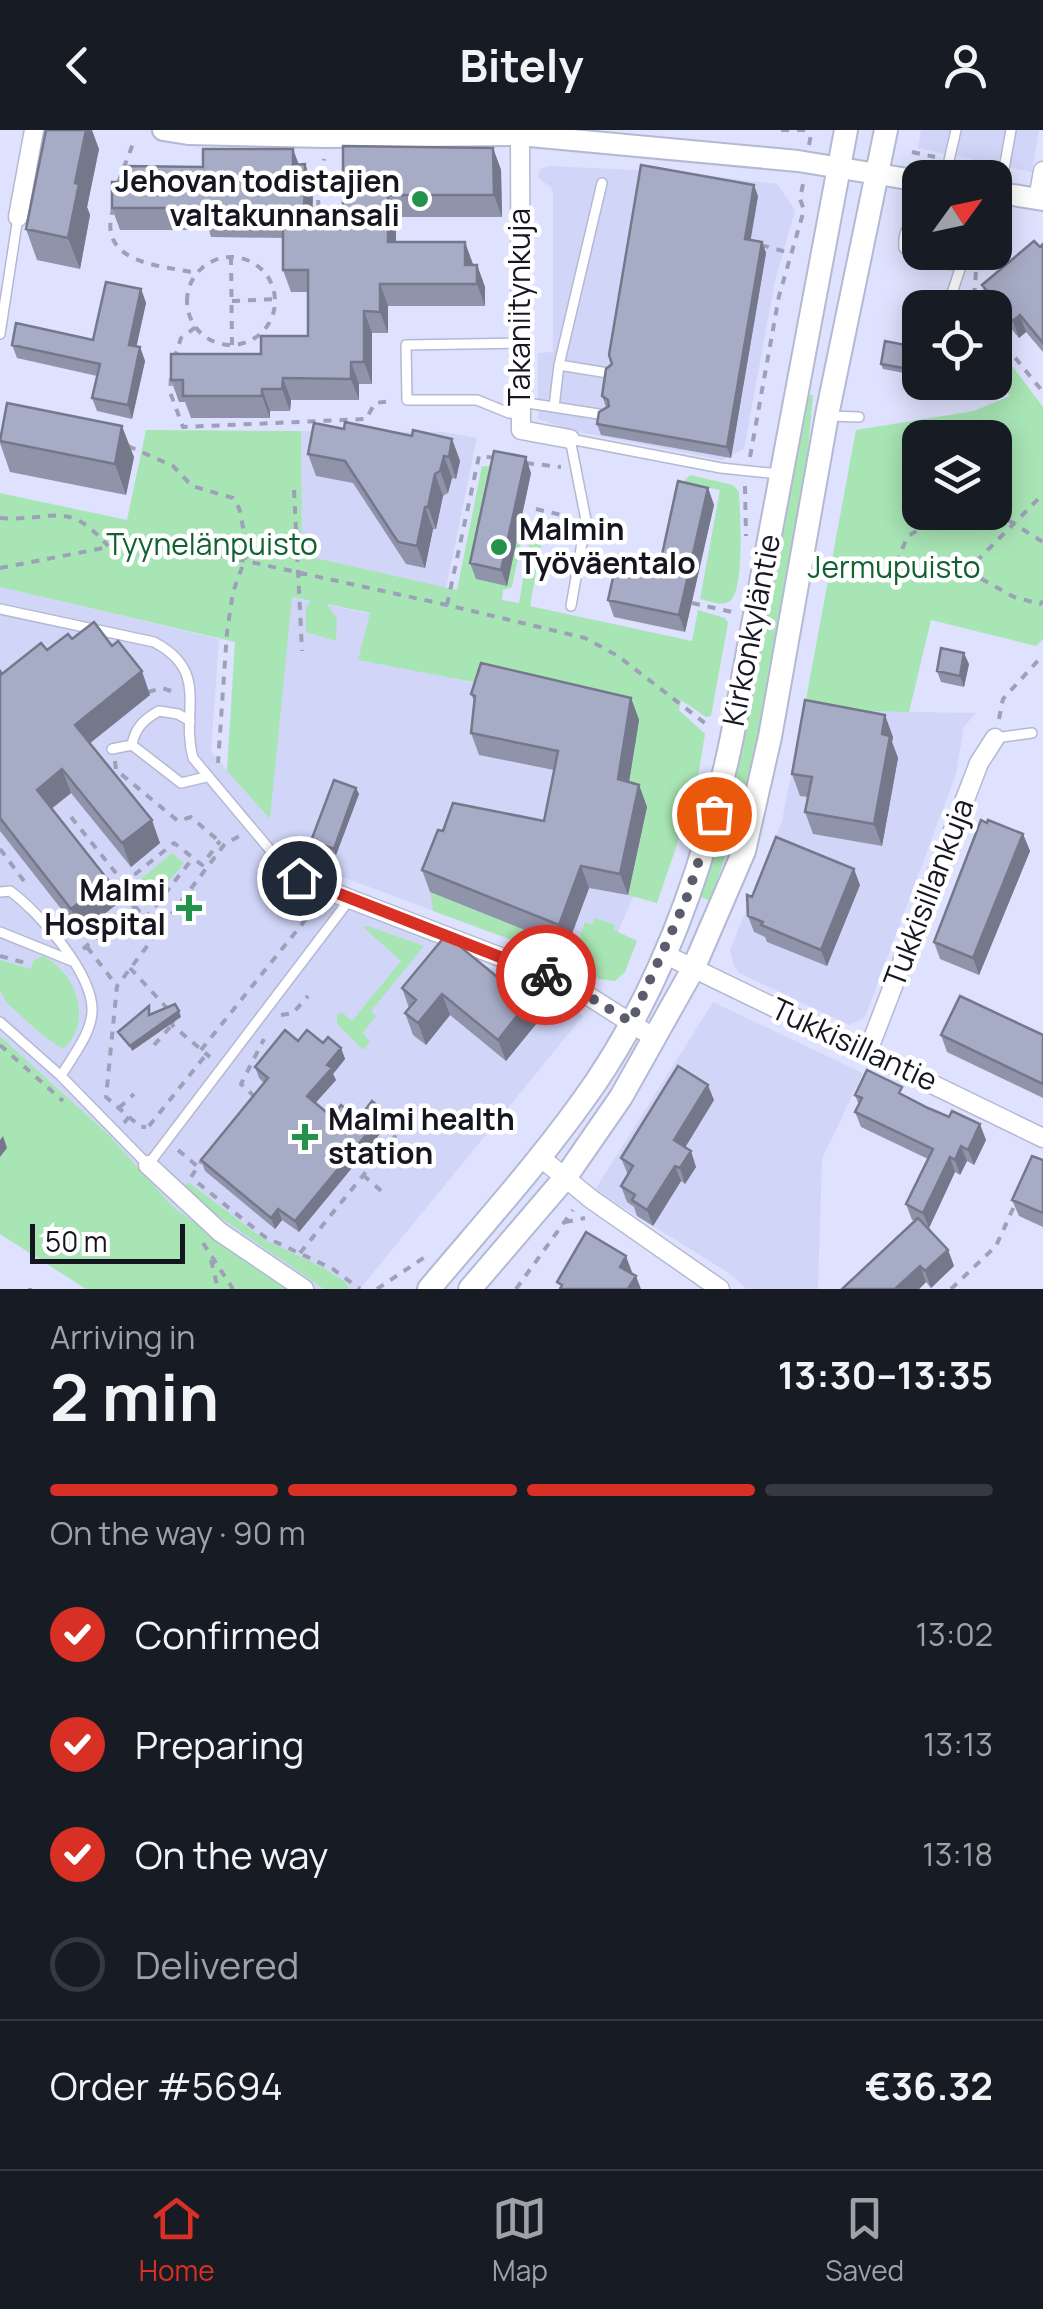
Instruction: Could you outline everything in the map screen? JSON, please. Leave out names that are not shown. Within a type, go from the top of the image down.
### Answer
[{"type":"main road","name":"Kirkonkyläntie","points":[[429,1289],[540,1158],[598,1080],[664,954],[693,882],[721,789],[846,130]]},
{"type":"main road","name":"Kirkonkyläntie","points":[[470,1289],[565,1178],[611,1113],[693,969],[744,850],[770,737],[828,415],[886,130]]},
{"type":"street","points":[[18,216],[34,130]]},
{"type":"street","points":[[163,130],[326,137],[520,132],[807,163],[902,178]]},
{"type":"street","name":"Takaniitynkuja","points":[[520,132],[521,430],[570,439]]},
{"type":"street","points":[[1012,195],[1040,200],[1043,171]]},
{"type":"street","name":"Tukkisillankuja","points":[[868,1051],[979,763],[995,738]]},
{"type":"street","points":[[286,868],[299,878],[350,899],[568,984],[656,1039]]},
{"type":"street","name":"Tukkisillantie","points":[[664,954],[1043,1138]]},
{"type":"street","points":[[540,1158],[720,1289]]},
{"type":"street","points":[[148,1165],[220,1232],[304,1289]]},
{"type":"lane","points":[[949,160],[956,130]]},
{"type":"lane","points":[[1006,160],[1011,130]]},
{"type":"lane","points":[[554,407],[559,365],[602,183]]},
{"type":"lane","points":[[0,334],[18,216]]},
{"type":"lane","points":[[521,343],[406,346],[407,400],[477,400],[509,413],[521,408],[554,407],[605,415]]},
{"type":"lane","points":[[559,365],[608,374]]},
{"type":"lane","points":[[828,415],[858,417]]},
{"type":"lane","points":[[571,606],[586,520],[570,439],[721,468],[781,475]]},
{"type":"lane","points":[[0,609],[154,642],[169,650],[185,670],[190,684],[191,750],[206,777],[286,868]]},
{"type":"lane","points":[[132,745],[140,725],[159,711],[190,721]]},
{"type":"lane","points":[[995,738],[1032,733]]},
{"type":"lane","points":[[112,749],[132,745],[181,783],[206,777]]},
{"type":"lane","points":[[0,892],[10,891],[26,902],[77,957],[90,994],[89,1026],[61,1076]]},
{"type":"lane","points":[[0,1042],[4,1026],[61,1076],[148,1165],[350,899]]},
{"type":"lane","points":[[0,932],[77,957]]},
{"type":"path","points":[[746,540],[748,469],[790,253],[804,210],[800,199],[810,131],[782,130]]},
{"type":"path","points":[[134,141],[114,196],[110,231],[116,247],[137,259],[198,273]]},
{"type":"path","points":[[906,147],[912,152],[949,160]]},
{"type":"path","points":[[319,225],[318,196],[326,149]]},
{"type":"path","points":[[912,152],[912,160]]},
{"type":"path","points":[[750,243],[790,253]]},
{"type":"path","points":[[231,257],[232,345]]},
{"type":"path","points":[[231,257],[260,267],[273,286],[275,299],[272,320],[265,330],[247,342],[232,345],[213,341],[190,316],[188,294],[198,273],[216,260],[231,257]]},
{"type":"path","points":[[232,301],[275,299]]},
{"type":"path","points":[[196,326],[181,338],[172,363],[170,392],[183,427],[366,419],[374,403],[407,400]]},
{"type":"path","points":[[1012,353],[1043,392]]},
{"type":"path","points":[[122,444],[173,466],[192,486],[233,498],[239,508],[248,551],[233,592],[226,632],[215,788]]},
{"type":"path","points":[[447,605],[479,456],[539,465]]},
{"type":"path","points":[[294,490],[302,651]]},
{"type":"path","points":[[1043,494],[1012,525],[1043,542]]},
{"type":"path","points":[[536,509],[586,520]]},
{"type":"path","points":[[0,518],[65,514],[84,520],[110,547]]},
{"type":"path","points":[[890,578],[908,536],[918,530]]},
{"type":"path","points":[[967,571],[1007,530]]},
{"type":"path","points":[[0,568],[110,547],[191,549],[447,605],[586,638],[618,656],[714,730]]},
{"type":"path","points":[[820,568],[890,578],[967,571],[1014,597],[1040,604],[1043,600]]},
{"type":"path","points":[[692,603],[737,613]]},
{"type":"path","points":[[1003,700],[1043,655]]},
{"type":"path","points":[[112,749],[116,770],[178,821],[192,817],[222,843]]},
{"type":"path","points":[[71,817],[124,882]]},
{"type":"path","points":[[193,858],[145,919],[118,887],[174,844],[193,858],[202,865],[222,843],[250,828]]},
{"type":"path","points":[[116,1132],[129,1117],[106,1098],[118,986],[222,843]]},
{"type":"path","points":[[148,1126],[314,910],[313,900]]},
{"type":"path","points":[[77,957],[135,906]]},
{"type":"path","points":[[86,946],[118,986]]},
{"type":"path","points":[[0,956],[29,964]]},
{"type":"path","points":[[130,968],[175,1016],[154,1045]]},
{"type":"path","points":[[276,1019],[293,1013],[308,996]]},
{"type":"path","points":[[172,1025],[256,1096]]},
{"type":"path","points":[[241,1084],[267,1034]]},
{"type":"path","points":[[0,1042],[67,1106]]},
{"type":"path","points":[[119,1108],[134,1094]]},
{"type":"path","points":[[300,1253],[409,1119]]},
{"type":"path","points":[[209,1152],[189,1176],[265,1237],[333,1269],[360,1289]]},
{"type":"path","points":[[362,1176],[386,1195]]},
{"type":"path","points":[[951,1289],[996,1246],[1016,1200]]},
{"type":"path","points":[[376,1289],[437,1249]]},
{"type":"path","points":[[209,1255],[218,1289]]},
{"type":"shaded area","points":[[921,130],[1039,130],[1032,172],[1012,168],[1012,160],[975,160],[918,148]]},
{"type":"shaded area","points":[[549,166],[678,172],[777,184],[795,210],[775,281],[744,449],[722,460],[579,432],[538,419],[538,353],[553,352],[553,195],[551,187],[538,178],[540,169]]},
{"type":"shaded area","points":[[301,431],[444,432],[477,438],[446,588],[437,594],[301,563]]},
{"type":"shaded area","name":"Malmi Hospital","points":[[0,587],[219,639],[211,751],[227,770],[229,746],[291,597],[464,634],[455,679],[677,722],[653,851],[602,969],[572,962],[315,867],[448,952],[553,991],[583,1016],[360,1289],[288,1289],[218,1241],[173,1207],[110,1136],[0,1036]]},
{"type":"shaded area","points":[[804,710],[976,713],[964,727],[956,774],[865,1017],[849,1025],[739,973],[730,950],[782,821]]},
{"type":"shaded area","points":[[713,1002],[863,1073],[822,1159],[818,1289],[746,1289],[732,1275],[595,1190]]},
{"type":"green space","name":"Jermupuisto","points":[[1012,366],[1043,407],[1043,639],[1036,646],[931,620],[909,712],[804,710],[856,430],[902,423],[902,530],[1012,530],[1012,420],[918,420],[974,411],[1000,400],[1012,400]]},
{"type":"green space","points":[[807,394],[813,395],[807,459],[778,651],[749,778],[710,901],[699,896],[736,779]]},
{"type":"green space","name":"Tyynelänpuisto","points":[[146,430],[301,431],[302,555],[457,590],[482,466],[500,467],[527,515],[512,587],[503,590],[502,600],[519,603],[534,516],[546,518],[530,606],[692,641],[698,610],[725,618],[728,623],[711,716],[706,717],[681,700],[679,710],[705,734],[696,789],[657,903],[628,895],[647,807],[489,685],[358,660],[370,613],[327,604],[337,619],[336,641],[306,632],[306,608],[311,601],[292,597],[270,819],[227,771],[235,642],[0,587],[0,493],[127,520]]},
{"type":"green space","points":[[690,475],[733,485],[739,492],[740,567],[735,594],[727,603],[700,599],[720,490],[683,482]]},
{"type":"green space","points":[[172,853],[184,863],[146,908],[130,888]]},
{"type":"green space","points":[[430,892],[575,950],[585,922],[592,925],[595,918],[615,925],[614,930],[637,941],[625,972],[615,981],[599,979],[572,962],[433,911]]},
{"type":"green space","points":[[363,927],[424,946],[371,1011],[376,1016],[363,1033],[370,1042],[363,1050],[337,1024],[337,1014],[343,1013],[352,1021],[401,961]]},
{"type":"green space","points":[[43,956],[64,973],[77,998],[78,1025],[63,1049],[6,1002],[0,990],[0,960],[31,969],[33,961]]},
{"type":"green space","points":[[0,1036],[110,1136],[173,1207],[288,1289],[86,1289],[0,1234]]},
{"type":"green space","points":[[188,1182],[265,1240],[322,1267],[350,1289],[324,1289],[214,1213],[184,1186]]},
{"type":"building","points":[[46,130],[86,130],[68,238],[26,229]]},
{"type":"building","points":[[343,146],[493,148],[494,195],[388,195],[388,242],[465,242],[465,265],[477,265],[477,284],[380,284],[380,312],[364,311],[364,362],[351,362],[351,379],[283,378],[282,389],[262,389],[262,396],[183,396],[183,380],[171,380],[171,354],[261,354],[261,336],[308,336],[308,270],[283,270],[283,216],[203,215],[203,208],[112,208],[112,182],[124,182],[124,166],[203,167],[203,149],[293,149],[293,165],[305,164],[304,219],[343,219]]},
{"type":"building","points":[[641,165],[754,185],[745,239],[762,242],[727,447],[597,424],[599,412],[609,406],[602,396],[606,369],[612,364],[609,355]]},
{"type":"building","points":[[1034,241],[1040,247],[1043,244],[1043,343],[1020,315],[1012,320],[1012,290],[986,290],[982,285],[1000,270],[1012,270],[1012,260]]},
{"type":"building","points":[[106,282],[141,289],[129,345],[140,347],[128,405],[92,398],[100,364],[12,345],[16,323],[93,340]]},
{"type":"building","points":[[885,341],[902,344],[902,368],[881,364]]},
{"type":"building","points":[[7,403],[122,426],[115,464],[0,441]]},
{"type":"building","points":[[345,422],[412,436],[413,430],[452,439],[449,457],[444,456],[440,471],[435,474],[417,546],[398,542],[345,461],[308,454],[314,423],[344,429]]},
{"type":"building","name":"Malmin Työväentalo","points":[[494,451],[526,457],[501,570],[470,563]]},
{"type":"building","points":[[678,481],[708,488],[679,615],[608,600],[618,555],[660,564]]},
{"type":"building","points":[[94,622],[112,646],[118,641],[142,671],[75,725],[152,820],[122,843],[62,769],[37,790],[108,880],[71,909],[0,818],[0,671],[2,674],[41,643],[47,650],[68,634],[72,639]]},
{"type":"building","points":[[941,648],[964,653],[960,676],[937,671]]},
{"type":"building","points":[[481,663],[631,698],[618,779],[639,785],[620,874],[581,866],[559,925],[422,870],[453,803],[544,821],[558,751],[471,733],[475,696],[471,694]]},
{"type":"building","points":[[805,700],[885,715],[882,734],[890,736],[874,824],[805,812],[812,777],[792,774]]},
{"type":"building","points":[[334,780],[356,788],[334,849],[311,841]]},
{"type":"building","points":[[981,820],[1023,834],[973,958],[934,942]]},
{"type":"building","points":[[776,837],[854,869],[821,950],[748,916],[747,895],[752,897]]},
{"type":"building","points":[[446,935],[528,1002],[498,1040],[442,994],[418,1023],[405,1013],[416,1000],[402,988]]},
{"type":"building","points":[[960,996],[1043,1035],[1043,1084],[941,1035]]},
{"type":"building","points":[[175,1004],[179,1011],[130,1046],[118,1032],[149,1006],[149,1015]]},
{"type":"building","name":"Malmi health station","points":[[285,1030],[298,1041],[307,1030],[323,1043],[328,1037],[341,1048],[327,1065],[332,1068],[307,1096],[332,1117],[341,1105],[358,1119],[372,1101],[385,1112],[295,1221],[278,1209],[271,1218],[201,1160],[268,1078],[255,1067]]},
{"type":"building","points":[[678,1066],[708,1085],[674,1140],[691,1151],[680,1168],[675,1166],[647,1210],[621,1186],[633,1166],[621,1158]]},
{"type":"building","points":[[867,1070],[902,1087],[899,1093],[928,1108],[949,1117],[952,1111],[980,1124],[968,1150],[961,1146],[955,1160],[950,1157],[923,1213],[906,1204],[933,1149],[855,1112],[862,1098],[855,1095]]},
{"type":"building","points":[[1032,1156],[1043,1160],[1043,1213],[1012,1200]]},
{"type":"building","points":[[918,1218],[948,1250],[925,1271],[920,1266],[895,1289],[842,1289]]},
{"type":"building","points":[[586,1232],[626,1256],[620,1267],[636,1276],[628,1289],[560,1289],[562,1285],[557,1282]]},
{"type":"way so far","points":[[546,975],[631,1022],[686,900],[714,814]]},
{"type":"place","name":"Jehovan todistajien valtakunnansali","points":[[420,199]]},
{"type":"place","name":"Malmin Työväentalo","points":[[499,547]]},
{"type":"place","name":"Malmi Hospital","points":[[189,908]]},
{"type":"place","name":"Malmi health station","points":[[305,1137]]},
{"type":"route","points":[[299,878],[546,975]]}]
